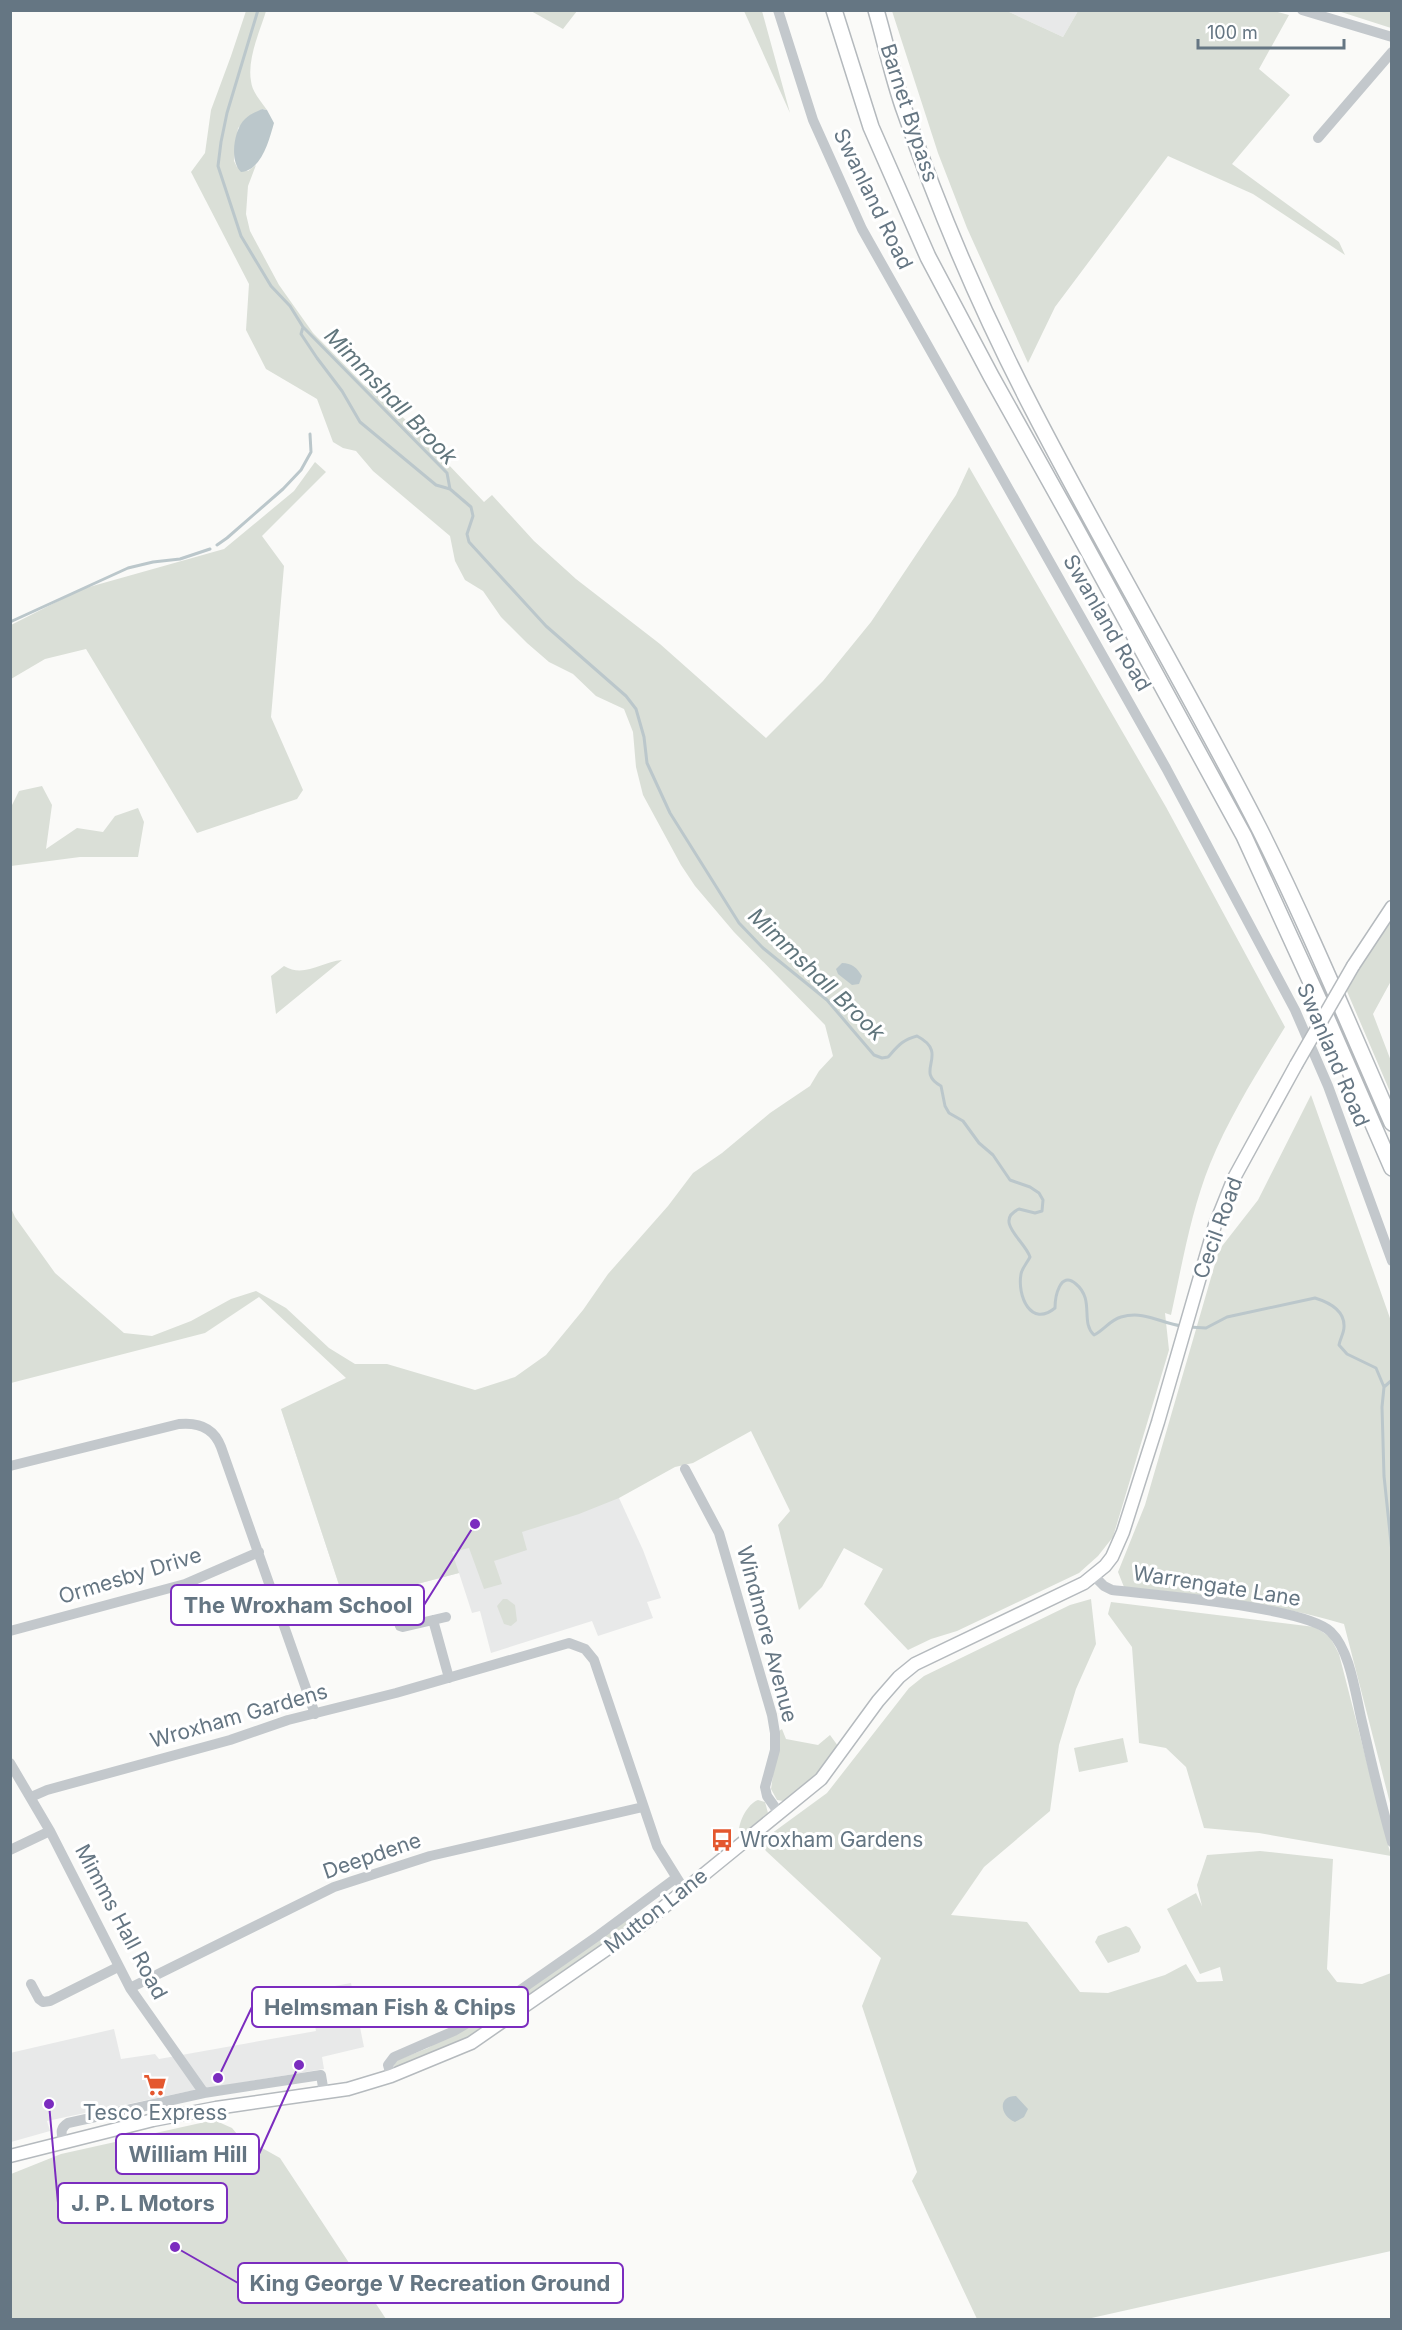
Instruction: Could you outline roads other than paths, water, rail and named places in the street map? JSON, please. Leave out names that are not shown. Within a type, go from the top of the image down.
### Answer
[{"type":"highway","name":"Barnet Bypass","points":[[834,10],[871,127],[928,257],[1244,836],[1315,990],[1392,1168]]},
{"type":"highway","name":"Barnet Bypass","points":[[876,10],[903,108],[944,215],[995,332],[1033,410],[1259,830],[1332,985],[1392,1123]]},
{"type":"main road","name":"Cecil Road","points":[[1096,1574],[1112,1557],[1123,1532],[1158,1422],[1215,1225],[1234,1178],[1353,966],[1392,906]]},
{"type":"main road","name":"Mutton Lane","points":[[10,2156],[209,2109],[348,2089],[392,2076],[453,2052],[492,2031],[611,1947],[685,1891],[821,1779],[878,1701],[899,1677],[915,1664],[1068,1592],[1096,1574]]},
{"type":"street","name":"Swanland Road","points":[[778,10],[813,120],[862,229],[1166,768],[1295,1010],[1328,1086],[1392,1261]]},
{"type":"street","points":[[1302,10],[1392,37]]},
{"type":"street","points":[[1318,138],[1392,52]]},
{"type":"street","points":[[10,1466],[156,1428],[179,1424],[207,1428],[219,1440],[315,1714]]},
{"type":"street","name":"Windmore Avenue","points":[[685,1469],[718,1530],[772,1715],[776,1733],[775,1750],[765,1787],[767,1796],[779,1813]]},
{"type":"street","name":"Ormesby Drive","points":[[10,1631],[185,1584],[259,1552]]},
{"type":"street","name":"Warrengate Lane","points":[[1096,1574],[1100,1583],[1112,1590],[1261,1610],[1318,1623],[1331,1631],[1349,1667],[1392,1842]]},
{"type":"street","points":[[395,1609],[400,1626],[403,1627],[446,1617]]},
{"type":"street","points":[[433,1620],[449,1678]]},
{"type":"street","name":"Wroxham Gardens","points":[[31,1797],[47,1790],[230,1740],[273,1725],[449,1678],[563,1643],[576,1644],[585,1649],[595,1664],[657,1846],[685,1891]]},
{"type":"street","name":"Mimms Hall Road","points":[[10,1763],[50,1831],[130,1988],[204,2093]]},
{"type":"street","name":"Deepdene","points":[[130,1988],[334,1887],[430,1856],[643,1807]]},
{"type":"street","points":[[10,1850],[50,1831]]},
{"type":"street","name":"Mutton Lane","points":[[392,2076],[388,2065],[394,2057],[429,2043],[478,2017],[600,1935],[676,1878]]},
{"type":"street","points":[[31,1984],[39,2000],[50,2001],[118,1966]]},
{"type":"street","points":[[63,2142],[62,2127],[68,2123],[204,2093],[321,2075],[324,2093]]},
{"type":"waterway","name":"Mimmshall Brook","points":[[258,10],[227,113],[218,166],[241,236],[271,286],[290,306],[303,327],[447,473],[450,489],[471,507],[473,516],[467,534],[469,542],[546,626],[626,696],[636,709],[644,737],[647,763],[670,813],[739,923],[763,948],[827,1000],[874,1055],[882,1058],[888,1057],[904,1042],[917,1036],[927,1043],[932,1056],[930,1074],[933,1080],[941,1086],[945,1106],[949,1113],[963,1121],[979,1143],[993,1155],[1010,1180],[1039,1193],[1043,1200],[1042,1211],[1035,1213],[1019,1209],[1009,1219],[1013,1232],[1030,1257],[1022,1272],[1020,1283],[1027,1307],[1039,1314],[1055,1308],[1060,1287],[1066,1280],[1076,1284],[1082,1290],[1088,1324],[1094,1335],[1114,1320],[1130,1315],[1146,1316],[1182,1326]]},
{"type":"waterway","name":"Mimmshall Brook","points":[[303,327],[301,334],[342,391],[360,422],[436,485],[450,489]]},
{"type":"waterway","points":[[217,545],[283,489],[301,470],[311,452],[310,434]]},
{"type":"waterway","points":[[10,622],[128,568],[180,559],[210,549]]},
{"type":"waterway","name":"Mimmshall Brook","points":[[1189,1327],[1206,1328],[1227,1317],[1315,1298],[1330,1304],[1339,1311],[1344,1321],[1339,1345],[1347,1354],[1376,1368],[1384,1387],[1382,1407],[1384,1476],[1392,1552]]},
{"type":"waterway","points":[[1384,1387],[1392,1380]]},
{"type":"place","name":"The Wroxham School","points":[[475,1524]]},
{"type":"place","name":"Wroxham Gardens","points":[[722,1840]]},
{"type":"place","name":"William Hill","points":[[299,2065]]},
{"type":"place","name":"Helmsman Fish & Chips","points":[[218,2078]]},
{"type":"place","name":"Tesco Express","points":[[155,2085]]},
{"type":"place","name":"J. P. L Motors","points":[[49,2104]]},
{"type":"place","name":"King George V Recreation Ground","points":[[175,2247]]}]
